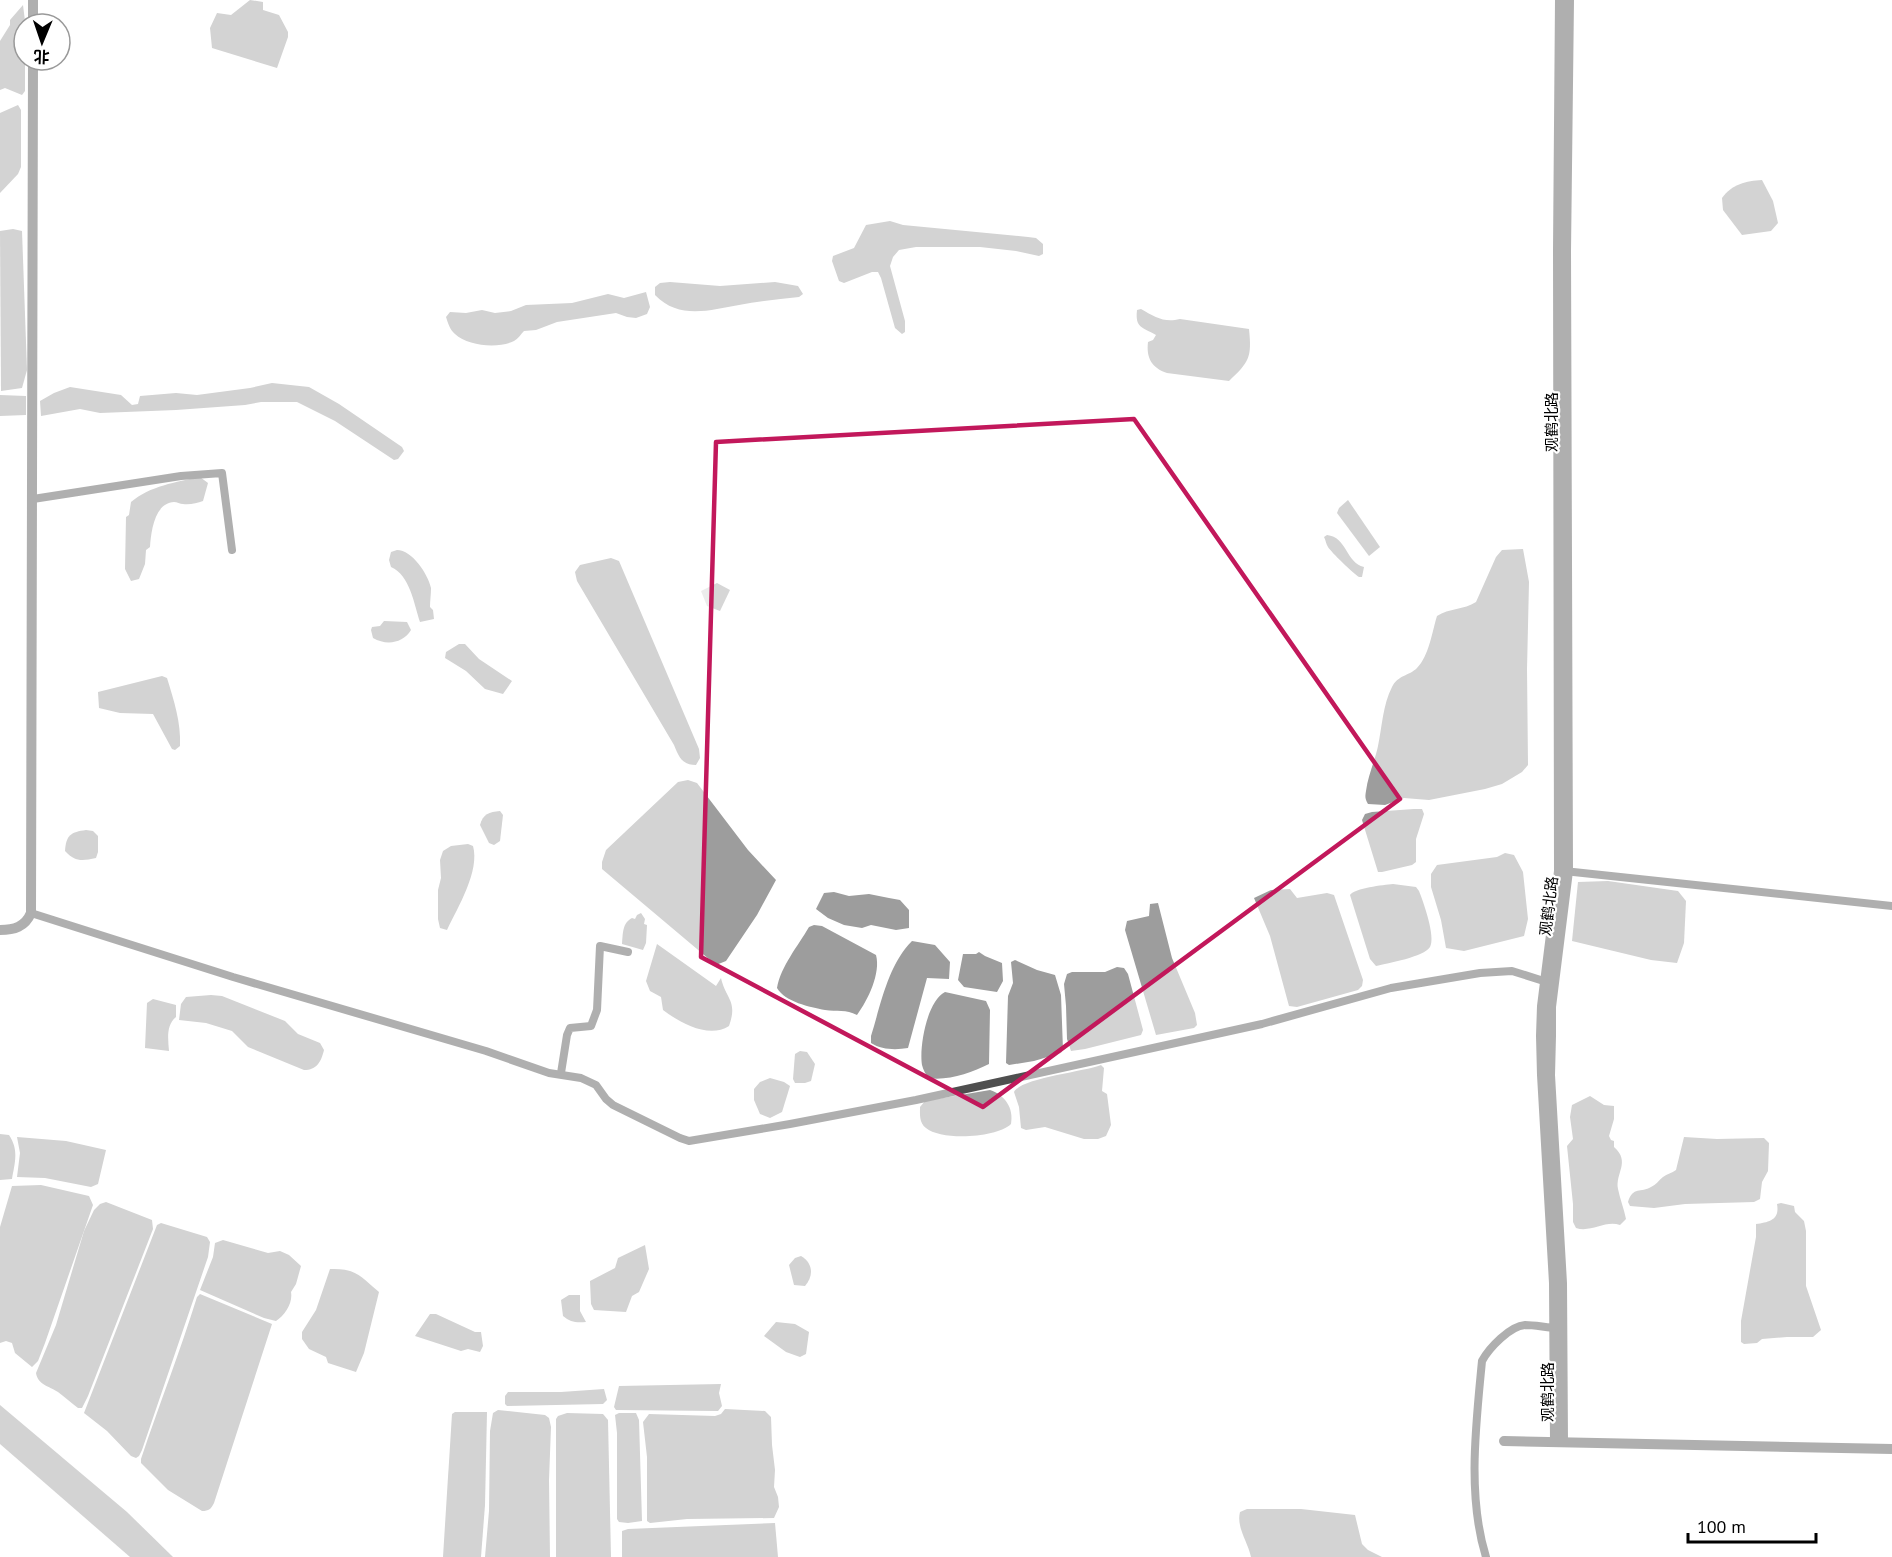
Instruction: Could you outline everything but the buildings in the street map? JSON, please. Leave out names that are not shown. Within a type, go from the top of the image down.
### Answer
[{"type":"street","name":"观鹤北路","points":[[1560,0],[1558,250],[1564,871]]},
{"type":"street","name":"观鹤北路","points":[[1558,1328],[1554,1442],[1563,1442],[1558,1328],[1542,1076],[1542,1006],[1549,983],[1564,871],[1569,0]]},
{"type":"street","points":[[0,930],[20,927],[31,914],[33,72]]},
{"type":"street","points":[[33,499],[182,476],[222,473],[232,550]]},
{"type":"street","points":[[1564,871],[1892,906]]},
{"type":"street","points":[[31,914],[486,1051],[549,1073],[582,1078],[596,1085],[613,1105],[689,1141],[939,1095],[1262,1024],[1391,988],[1480,973],[1512,971],[1549,983]]},
{"type":"street","points":[[561,1074],[570,1028],[591,1026],[595,1020],[600,946],[628,952]]},
{"type":"street","points":[[1486,1557],[1479,1530],[1474,1459],[1482,1361],[1510,1331],[1523,1325],[1558,1328]]},
{"type":"street","points":[[1504,1442],[1892,1449]]},
{"type":"highlighted area","points":[[1134,419],[1400,799],[983,1107],[701,957],[716,442]]},
{"type":"shaded area","points":[[250,0],[263,2],[263,10],[279,15],[288,32],[277,68],[212,48],[210,28],[217,13],[231,15]]},
{"type":"shaded area","points":[[23,5],[24,12],[17,12]]},
{"type":"shaded area","points":[[12,18],[12,72],[25,72],[25,91],[22,95],[5,88],[0,90],[0,41],[10,25]]},
{"type":"shaded area","points":[[18,105],[21,110],[21,167],[18,174],[0,193],[0,113]]},
{"type":"shaded area","points":[[1762,180],[1773,201],[1778,223],[1771,231],[1742,235],[1723,210],[1722,198],[1730,189],[1740,184]]},
{"type":"shaded area","points":[[890,221],[903,225],[1036,238],[1043,244],[1043,254],[1039,256],[980,247],[916,247],[899,250],[890,266],[905,321],[905,332],[902,334],[895,328],[878,272],[872,272],[844,283],[839,281],[832,261],[833,256],[854,248],[866,225]]},
{"type":"shaded area","points":[[13,229],[22,231],[27,370],[22,388],[1,391],[0,231]]},
{"type":"shaded area","points":[[775,282],[798,286],[803,294],[799,297],[695,311],[674,308],[655,295],[655,287],[660,283],[720,286]]},
{"type":"shaded area","points":[[646,292],[650,307],[647,314],[636,318],[616,313],[557,322],[536,330],[524,331],[514,341],[500,345],[475,344],[461,338],[449,326],[446,317],[450,312],[466,313],[482,310],[495,313],[511,311],[526,305],[572,303],[608,294],[624,298]]},
{"type":"shaded area","points":[[1141,309],[1164,320],[1180,319],[1249,329],[1248,359],[1229,381],[1162,371],[1149,358],[1148,342],[1156,335],[1138,324],[1137,310]]},
{"type":"shaded area","points":[[272,383],[309,387],[339,404],[402,447],[404,451],[398,459],[394,460],[335,421],[297,402],[261,402],[176,410],[100,413],[80,409],[41,416],[40,401],[70,387],[121,395],[132,405],[138,404],[140,396],[176,393],[197,395]]},
{"type":"shaded area","points":[[0,395],[26,396],[26,415],[0,416]]},
{"type":"shaded area","points":[[200,477],[208,483],[203,501],[188,504],[174,502],[162,507],[155,520],[150,547],[146,550],[145,564],[139,579],[131,581],[125,569],[126,517],[129,515],[131,502],[155,488]]},
{"type":"shaded area","points":[[1348,500],[1380,547],[1369,556],[1337,513]]},
{"type":"shaded area","points":[[1327,535],[1339,540],[1353,561],[1364,567],[1362,577],[1352,572],[1330,550],[1324,537]]},
{"type":"shaded area","points":[[1523,549],[1529,582],[1528,765],[1522,772],[1502,784],[1485,789],[1429,800],[1404,798],[1385,805],[1368,804],[1365,796],[1367,785],[1392,687],[1397,680],[1414,671],[1421,663],[1437,616],[1476,602],[1496,557],[1502,550]]},
{"type":"shaded area","points":[[397,550],[414,558],[427,576],[431,588],[430,607],[433,610],[434,619],[420,622],[407,583],[403,576],[391,567],[389,560],[391,552]]},
{"type":"shaded area","points":[[611,558],[619,561],[699,749],[700,758],[696,765],[687,764],[679,757],[577,581],[575,572],[580,565]]},
{"type":"shaded area","points":[[717,583],[730,590],[720,611],[707,606],[701,591]]},
{"type":"shaded area","points":[[384,621],[407,622],[411,630],[404,638],[394,642],[384,642],[373,638],[372,627],[380,626]]},
{"type":"shaded area","points":[[459,644],[465,644],[479,659],[512,681],[503,694],[485,689],[466,671],[445,658],[446,652]]},
{"type":"shaded area","points":[[162,676],[167,678],[178,720],[180,746],[175,750],[172,749],[153,714],[120,713],[99,708],[98,692]]},
{"type":"shaded area","points":[[688,780],[697,783],[748,850],[776,880],[757,915],[726,961],[716,965],[602,869],[606,850],[678,782]]},
{"type":"shaded area","points":[[1422,809],[1424,814],[1416,839],[1416,862],[1412,865],[1378,872],[1362,820],[1365,814]]},
{"type":"shaded area","points":[[500,811],[503,815],[500,841],[494,845],[489,843],[480,825],[487,814]]},
{"type":"shaded area","points":[[93,831],[98,836],[96,858],[76,859],[65,851],[68,838],[73,833]]},
{"type":"shaded area","points":[[468,844],[473,846],[474,856],[471,878],[447,930],[440,928],[438,890],[441,878],[440,860],[443,851],[451,846]]},
{"type":"shaded area","points":[[1505,853],[1514,855],[1523,872],[1528,919],[1524,936],[1464,951],[1446,948],[1441,920],[1431,887],[1431,874],[1437,865],[1497,857]]},
{"type":"shaded area","points":[[1608,881],[1678,891],[1686,901],[1684,943],[1677,963],[1651,960],[1572,941],[1578,882]]},
{"type":"shaded area","points":[[1393,884],[1416,887],[1419,891],[1428,919],[1431,935],[1430,947],[1421,954],[1376,966],[1370,959],[1350,895],[1363,889]]},
{"type":"shaded area","points":[[1290,889],[1297,898],[1327,893],[1334,895],[1363,980],[1358,990],[1297,1007],[1289,1006],[1270,936],[1254,898],[1271,890]]},
{"type":"shaded area","points":[[834,892],[849,896],[869,894],[900,900],[909,910],[909,928],[896,930],[871,925],[862,928],[844,925],[828,918],[816,909],[824,893]]},
{"type":"shaded area","points":[[1158,903],[1172,958],[1195,1013],[1197,1025],[1194,1028],[1156,1035],[1125,930],[1127,921],[1149,916],[1150,904]]},
{"type":"shaded area","points":[[641,913],[645,919],[644,924],[647,925],[646,943],[643,950],[622,944],[626,923]]},
{"type":"shaded area","points":[[822,926],[876,955],[875,978],[857,1015],[798,1003],[786,997],[777,988],[790,956],[809,927]]},
{"type":"shaded area","points":[[912,941],[935,945],[950,962],[949,979],[927,978],[908,1048],[880,1047],[871,1043],[871,1036],[882,998],[897,961]]},
{"type":"shaded area","points":[[657,944],[716,986],[721,978],[732,1005],[729,1026],[713,1031],[695,1028],[663,1010],[661,997],[650,991],[646,981]]},
{"type":"shaded area","points":[[979,952],[1002,963],[1003,981],[997,992],[964,987],[958,980],[963,954]]},
{"type":"shaded area","points":[[1015,960],[1055,975],[1061,995],[1063,1050],[1061,1053],[1034,1061],[1009,1065],[1006,1063],[1008,996],[1013,983],[1011,962]]},
{"type":"shaded area","points":[[1117,967],[1124,968],[1128,974],[1143,1030],[1141,1035],[1071,1051],[1067,1039],[1064,984],[1067,974],[1105,972]]},
{"type":"shaded area","points":[[945,992],[986,1001],[990,1010],[989,1064],[959,1076],[928,1078],[921,1057],[923,1036],[933,1005]]},
{"type":"shaded area","points":[[222,996],[285,1021],[298,1034],[320,1043],[324,1050],[320,1062],[312,1069],[304,1070],[248,1047],[232,1031],[206,1023],[179,1020],[181,1004],[186,997]]},
{"type":"shaded area","points":[[153,999],[176,1005],[176,1017],[168,1032],[169,1051],[145,1048],[147,1003]]},
{"type":"shaded area","points":[[800,1051],[807,1052],[815,1064],[811,1081],[795,1083],[793,1079],[795,1054]]},
{"type":"shaded area","points":[[1101,1065],[1104,1068],[1102,1091],[1107,1094],[1111,1125],[1106,1136],[1098,1139],[1084,1139],[1045,1127],[1026,1130],[1021,1128],[1019,1107],[1014,1092],[1019,1087],[1040,1079]]},
{"type":"shaded area","points":[[770,1078],[790,1086],[782,1112],[770,1118],[760,1114],[754,1100],[754,1089],[760,1082]]},
{"type":"shaded area","points":[[990,1090],[1000,1095],[1010,1108],[1011,1124],[1004,1129],[982,1135],[956,1136],[933,1132],[922,1124],[920,1107],[925,1101]]},
{"type":"shaded area","points":[[1590,1096],[1604,1105],[1614,1106],[1614,1119],[1609,1136],[1614,1141],[1614,1147],[1621,1158],[1618,1189],[1626,1219],[1620,1225],[1609,1224],[1582,1229],[1576,1228],[1573,1222],[1567,1146],[1573,1139],[1570,1117],[1572,1105]]},
{"type":"shaded area","points":[[0,1134],[9,1135],[14,1146],[12,1179],[0,1180]]},
{"type":"shaded area","points":[[17,1137],[66,1141],[106,1150],[98,1184],[91,1187],[45,1178],[17,1177],[20,1153]]},
{"type":"shaded area","points":[[1684,1137],[1764,1138],[1769,1143],[1768,1171],[1762,1182],[1760,1199],[1754,1202],[1685,1204],[1654,1208],[1630,1206],[1628,1202],[1632,1194],[1653,1186],[1676,1170]]},
{"type":"shaded area","points":[[41,1185],[89,1196],[93,1205],[45,1343],[38,1361],[32,1367],[15,1353],[12,1343],[6,1341],[0,1343],[0,1227],[12,1186]]},
{"type":"shaded area","points":[[106,1202],[152,1220],[153,1229],[88,1396],[82,1408],[78,1408],[58,1392],[41,1383],[36,1373],[56,1325],[84,1231],[94,1210]]},
{"type":"shaded area","points":[[1777,1204],[1794,1206],[1795,1212],[1804,1221],[1806,1286],[1821,1330],[1813,1337],[1762,1339],[1757,1343],[1744,1344],[1741,1342],[1741,1321],[1756,1237],[1756,1224],[1775,1217]]},
{"type":"shaded area","points":[[161,1223],[207,1237],[210,1242],[208,1257],[142,1450],[136,1458],[84,1413],[157,1225]]},
{"type":"shaded area","points":[[223,1240],[268,1253],[280,1251],[289,1255],[301,1266],[291,1292],[290,1304],[276,1321],[200,1290],[213,1257],[215,1243]]},
{"type":"shaded area","points":[[645,1245],[649,1269],[639,1292],[632,1296],[626,1312],[594,1310],[591,1304],[590,1281],[615,1268],[618,1258]]},
{"type":"shaded area","points":[[801,1256],[808,1262],[811,1270],[810,1278],[805,1286],[794,1285],[789,1265],[795,1258]]},
{"type":"shaded area","points":[[330,1269],[352,1272],[362,1277],[379,1292],[364,1353],[356,1372],[328,1363],[326,1357],[309,1349],[302,1339],[302,1332],[316,1310]]},
{"type":"shaded area","points":[[200,1294],[272,1324],[214,1503],[206,1511],[202,1511],[168,1490],[141,1463],[197,1297]]},
{"type":"shaded area","points":[[569,1295],[580,1295],[580,1311],[586,1322],[573,1322],[563,1316],[561,1300]]},
{"type":"shaded area","points":[[430,1314],[436,1314],[475,1332],[481,1332],[483,1346],[480,1352],[468,1349],[461,1351],[415,1336]]},
{"type":"shaded area","points":[[776,1322],[795,1324],[809,1332],[806,1354],[800,1357],[786,1352],[764,1336]]},
{"type":"shaded area","points":[[721,1384],[719,1393],[722,1406],[718,1411],[616,1410],[614,1407],[619,1386]]},
{"type":"shaded area","points":[[604,1389],[607,1400],[603,1404],[507,1406],[505,1404],[505,1396],[508,1392]]},
{"type":"shaded area","points":[[0,1405],[127,1512],[173,1557],[130,1557],[0,1444]]},
{"type":"shaded area","points":[[725,1409],[765,1411],[771,1417],[774,1487],[779,1507],[774,1518],[687,1519],[650,1523],[647,1521],[647,1457],[643,1422],[649,1414],[715,1416],[721,1414]]},
{"type":"shaded area","points":[[498,1410],[545,1415],[549,1418],[551,1427],[550,1557],[485,1557],[489,1511],[490,1431],[493,1413]]},
{"type":"shaded area","points":[[455,1412],[487,1412],[485,1505],[481,1557],[443,1557],[452,1414]]},
{"type":"shaded area","points":[[567,1413],[603,1414],[608,1420],[611,1557],[556,1557],[556,1419]]},
{"type":"shaded area","points":[[636,1413],[639,1420],[642,1521],[628,1523],[619,1522],[617,1519],[615,1415]]},
{"type":"shaded area","points":[[1247,1509],[1301,1509],[1355,1515],[1362,1544],[1382,1557],[1251,1557],[1239,1518],[1240,1512]]},
{"type":"shaded area","points":[[775,1523],[778,1557],[622,1557],[622,1531],[628,1529]]}]
